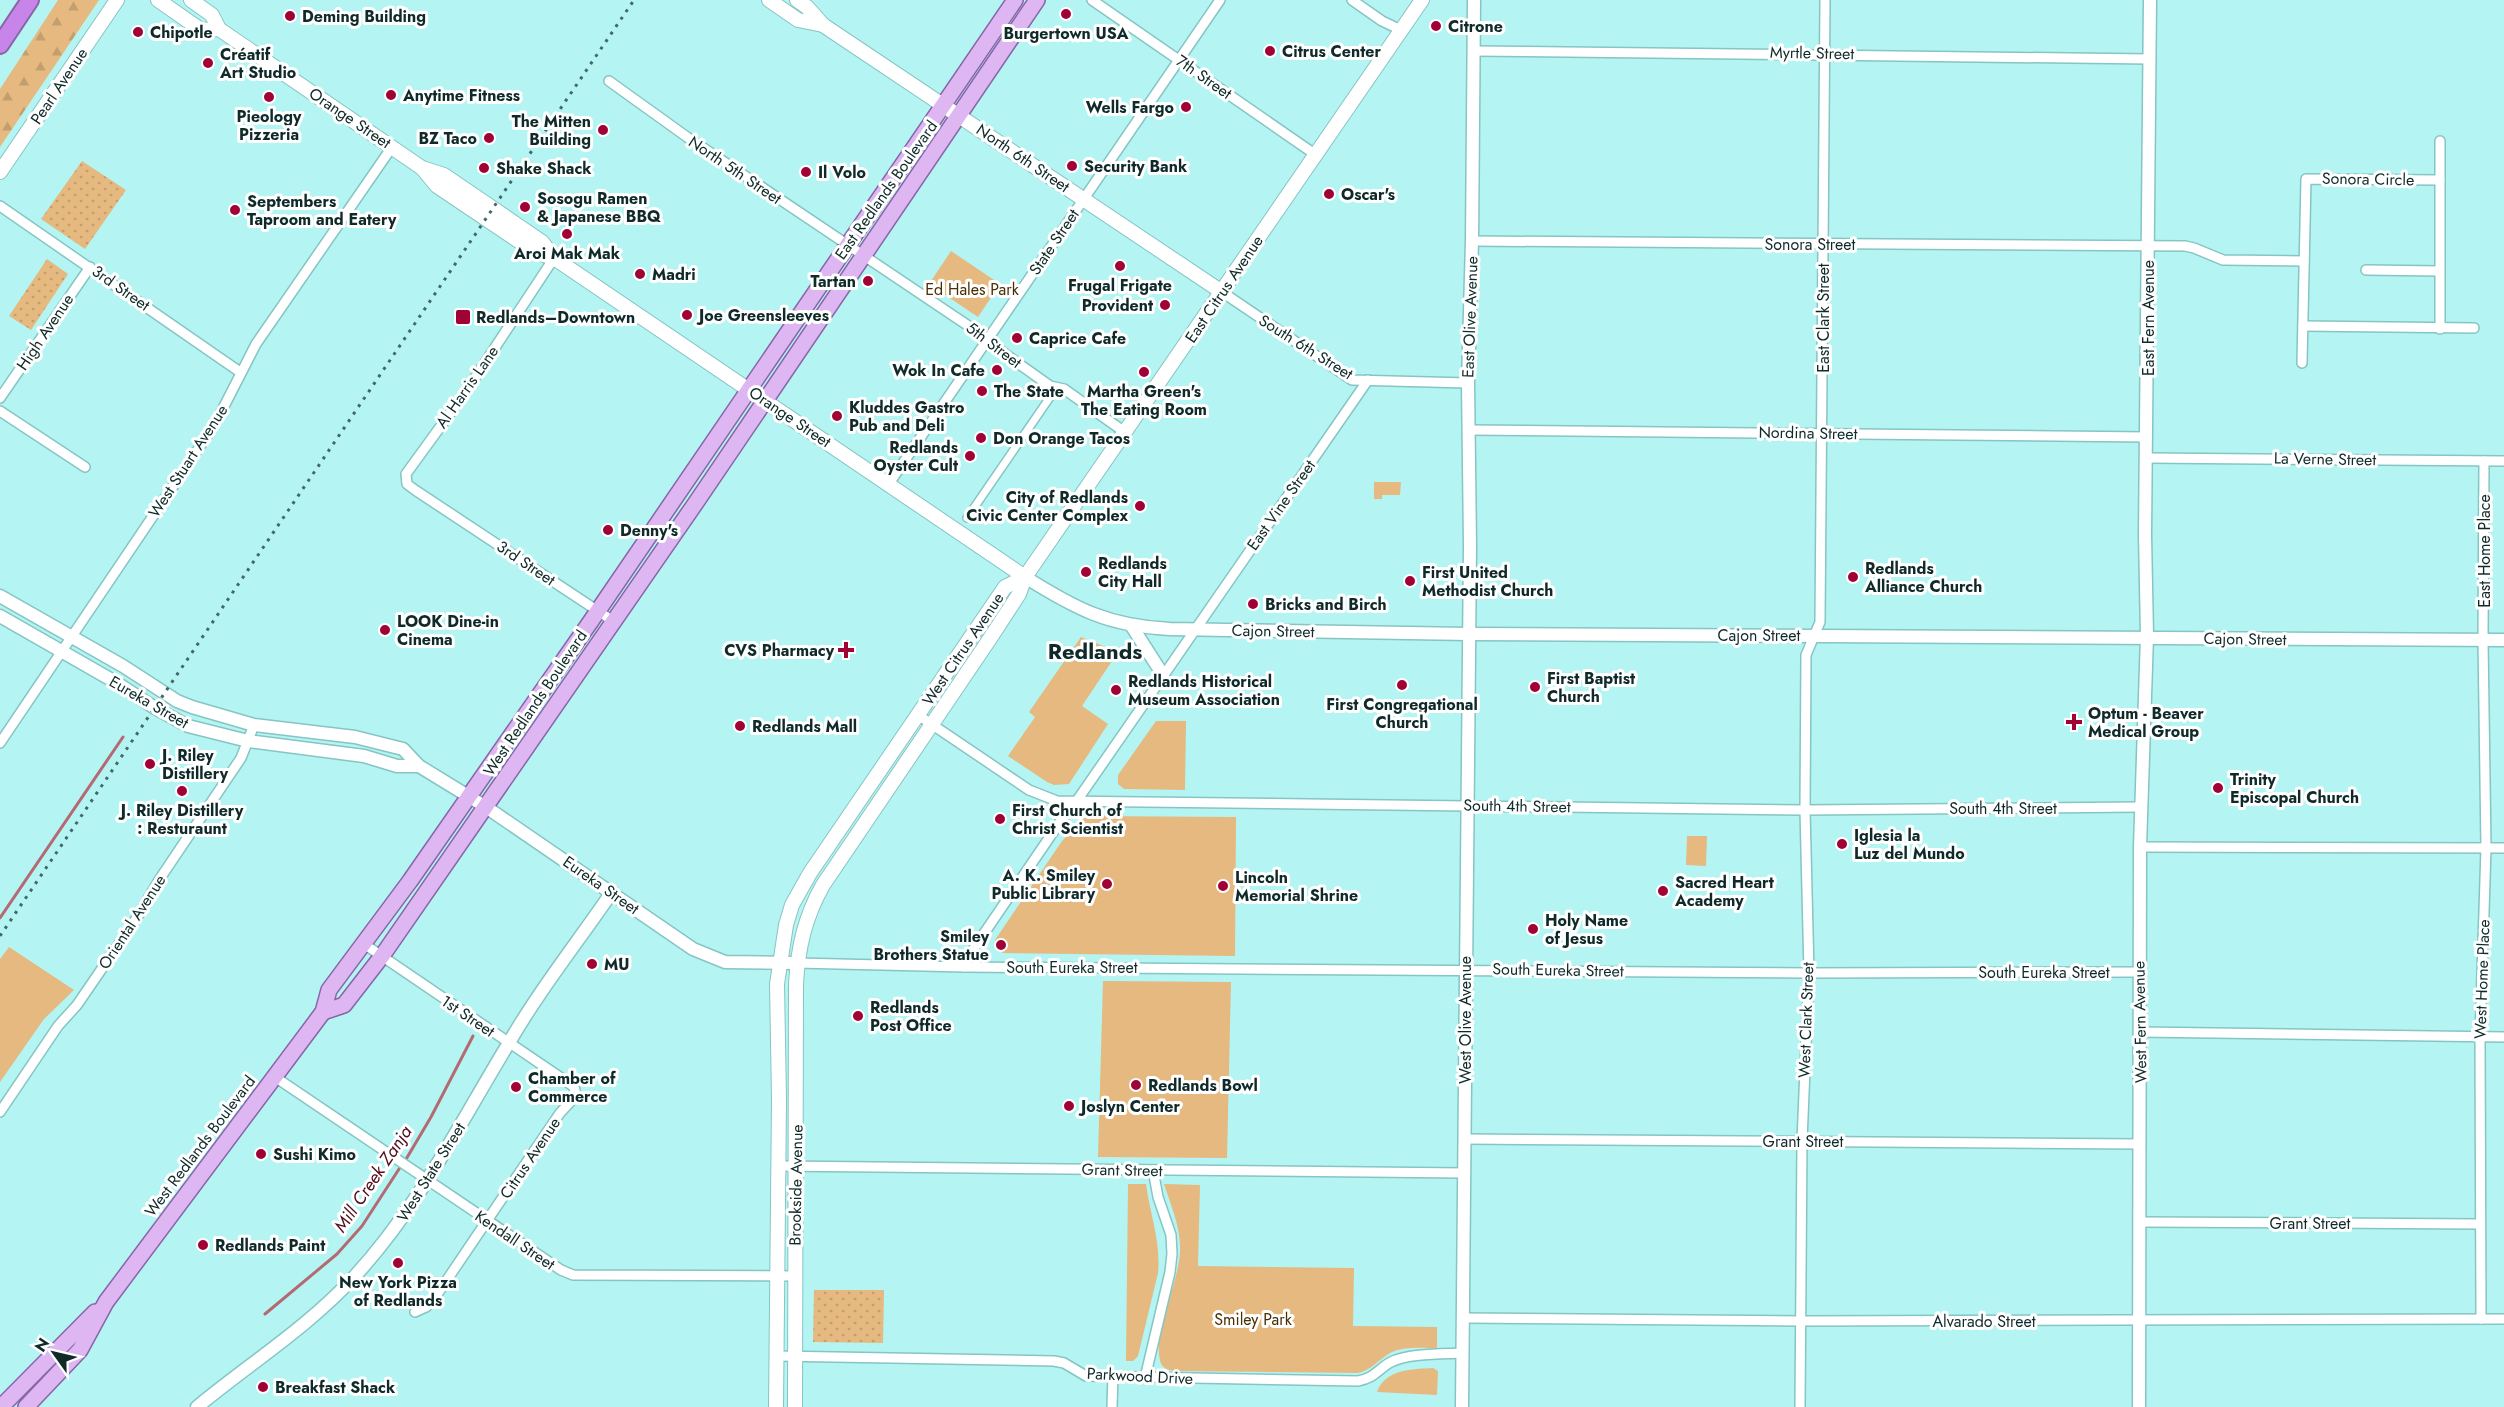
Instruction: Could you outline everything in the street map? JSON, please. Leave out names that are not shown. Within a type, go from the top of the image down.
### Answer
[{"type":"highway","points":[[0,45],[30,0]]},
{"type":"main road","name":"Pearl Avenue","points":[[0,172],[117,0]]},
{"type":"main road","name":"Orange Street","points":[[158,0],[201,30],[219,29]]},
{"type":"main road","name":"Orange Street","points":[[191,0],[212,15],[219,29],[422,168],[437,186],[535,252],[554,258],[1025,577]]},
{"type":"main road","name":"North 6th Street","points":[[769,0],[798,20],[823,25]]},
{"type":"main road","name":"North 6th Street","points":[[797,0],[807,7],[823,25],[1222,292]]},
{"type":"main road","name":"East Redlands Boulevard","points":[[750,390],[1015,0]]},
{"type":"main road","name":"East Redlands Boulevard","points":[[765,400],[1037,0]]},
{"type":"main road","name":"East Citrus Avenue","points":[[1025,577],[1422,0]]},
{"type":"main road","name":"West Redlands Boulevard","points":[[26,1407],[80,1350],[106,1302],[323,1012],[329,990],[470,796],[750,390]]},
{"type":"main road","name":"West Redlands Boulevard","points":[[323,1012],[344,1005],[382,956],[765,400]]},
{"type":"main road","name":"West Citrus Avenue","points":[[779,964],[786,925],[802,886],[1005,587],[1025,577]]},
{"type":"main road","name":"West Citrus Avenue","points":[[797,963],[804,926],[823,885],[1019,594],[1025,577]]},
{"type":"main road","name":"Brookside Avenue","points":[[795,1407],[797,963]]},
{"type":"main road","name":"Brookside Avenue","points":[[776,1407],[779,964]]},
{"type":"main road","name":"West Redlands Boulevard","points":[[1,1407],[68,1337],[106,1302]]},
{"type":"street","name":"7th Street","points":[[1092,0],[1316,155]]},
{"type":"street","name":"State Street","points":[[888,485],[1220,0]]},
{"type":"street","points":[[1352,0],[1386,23],[1401,30]]},
{"type":"street","name":"East Olive Avenue","points":[[1469,634],[1468,383],[1474,0]]},
{"type":"street","name":"East Clark Street","points":[[1814,635],[1820,622],[1825,0]]},
{"type":"street","name":"East Fern Avenue","points":[[2147,636],[2146,458],[2150,0]]},
{"type":"street","name":"Myrtle Street","points":[[1474,51],[1825,53],[2150,59]]},
{"type":"street","name":"North 5th Street","points":[[609,81],[687,137],[863,256]]},
{"type":"street","points":[[2440,141],[2440,328]]},
{"type":"street","name":"West Stuart Avenue","points":[[0,743],[214,424],[256,344],[392,147]]},
{"type":"street","name":"Sonora Circle","points":[[2302,363],[2306,179],[2440,180]]},
{"type":"street","name":"3rd Street","points":[[0,206],[240,372]]},
{"type":"street","name":"Sonora Street","points":[[1472,241],[2148,246]]},
{"type":"street","points":[[2148,246],[2194,248],[2223,260],[2304,261]]},
{"type":"street","name":"5th Street","points":[[863,256],[988,339],[1050,386],[1064,388],[1126,433]]},
{"type":"street","name":"Al Harris Lane","points":[[409,486],[405,479],[407,473],[467,390],[554,258]]},
{"type":"street","name":"High Avenue","points":[[0,398],[90,267]]},
{"type":"street","points":[[2366,270],[2439,271]]},
{"type":"street","name":"South 6th Street","points":[[1222,292],[1348,378],[1468,383]]},
{"type":"street","points":[[2303,326],[2475,328]]},
{"type":"street","name":"East Vine Street","points":[[965,967],[970,954],[1056,827],[1076,802],[1368,380]]},
{"type":"street","points":[[967,518],[1057,387]]},
{"type":"street","points":[[0,411],[85,467]]},
{"type":"street","name":"Nordina Street","points":[[1469,430],[2147,437]]},
{"type":"street","name":"La Verne Street","points":[[2146,458],[2504,461]]},
{"type":"street","name":"East Home Place","points":[[2483,640],[2484,461]]},
{"type":"street","name":"3rd Street","points":[[409,486],[613,621]]},
{"type":"street","name":"Cajon Street","points":[[1025,577],[1066,603],[1091,614],[1131,625],[1194,629],[1469,634],[2147,636],[2266,640],[2504,640]]},
{"type":"street","name":"Eureka Street","points":[[0,596],[123,666],[177,701],[205,712],[254,725],[373,740],[403,749],[419,766],[470,796],[693,950],[712,958],[738,963],[797,963]]},
{"type":"street","name":"Eureka Street","points":[[0,616],[117,683],[167,716],[188,726],[248,741],[364,756],[397,766],[419,766]]},
{"type":"street","points":[[1131,625],[1163,675]]},
{"type":"street","name":"West Olive Avenue","points":[[1462,1407],[1469,634]]},
{"type":"street","name":"West Clark Street","points":[[1800,1407],[1802,1141],[1809,973],[1805,810],[1806,655],[1814,635]]},
{"type":"street","name":"West Fern Avenue","points":[[2139,1407],[2140,807],[2147,636]]},
{"type":"street","name":"West Home Place","points":[[2481,1319],[2480,1037],[2486,848],[2483,640]]},
{"type":"street","name":"South 4th Street","points":[[918,715],[1029,790],[1057,801],[1805,810],[2140,807]]},
{"type":"street","name":"Oriental Avenue","points":[[0,1112],[58,1026],[77,1005],[138,916],[159,880],[241,758],[254,725]]},
{"type":"street","points":[[2140,847],[2504,848]]},
{"type":"street","name":"West State Street","points":[[197,1407],[339,1293],[395,1228],[427,1181],[508,1043],[612,892]]},
{"type":"street","name":"1st Street","points":[[364,944],[573,1086]]},
{"type":"street","name":"South Eureka Street","points":[[797,963],[965,967],[1809,973],[2139,972]]},
{"type":"street","points":[[2140,1032],[2504,1037]]},
{"type":"street","name":"Kendall Street","points":[[274,1077],[487,1221],[561,1270],[573,1275],[795,1276]]},
{"type":"street","name":"Citrus Avenue","points":[[415,1312],[426,1307],[434,1299],[560,1113],[573,1099],[575,1090],[573,1086]]},
{"type":"street","name":"Grant Street","points":[[1465,1139],[2140,1144]]},
{"type":"street","name":"Grant Street","points":[[778,1166],[1465,1173]]},
{"type":"street","points":[[1145,1378],[1170,1272],[1172,1254],[1171,1235],[1158,1197],[1153,1170]]},
{"type":"street","name":"Grant Street","points":[[2140,1222],[2480,1224]]},
{"type":"street","name":"Alvarado Street","points":[[1463,1318],[1801,1321],[2504,1319]]},
{"type":"street","name":"Parkwood Drive","points":[[777,1356],[1054,1361],[1064,1363],[1086,1376],[1358,1381],[1372,1378],[1392,1362],[1402,1358],[1463,1353]]},
{"type":"street","points":[[1112,1407],[1113,1376]]},
{"type":"green space","points":[[58,0],[99,0],[0,147],[0,89]]},
{"type":"green space","points":[[82,161],[126,190],[85,249],[41,219]]},
{"type":"green space","name":"Ed Hales Park","points":[[951,251],[1000,284],[978,317],[929,284]]},
{"type":"green space","points":[[47,259],[68,274],[31,330],[9,316]]},
{"type":"green space","points":[[1374,482],[1401,482],[1400,495],[1382,495],[1382,499],[1374,499]]},
{"type":"green space","points":[[1081,637],[1118,652],[1082,706],[1108,724],[1069,784],[1054,785],[1008,756],[1035,717],[1029,712]]},
{"type":"green space","points":[[1156,721],[1186,721],[1185,790],[1124,789],[1118,784],[1118,775]]},
{"type":"green space","points":[[1086,816],[1236,817],[1235,956],[1003,953],[996,948],[995,940],[1062,841]]},
{"type":"green space","points":[[1687,836],[1707,836],[1706,866],[1686,865]]},
{"type":"green space","points":[[9,947],[74,990],[44,1019],[0,1082],[0,959]]},
{"type":"green space","points":[[1103,981],[1231,982],[1227,1158],[1098,1157]]},
{"type":"green space","points":[[1128,1184],[1146,1184],[1159,1261],[1138,1356],[1133,1361],[1126,1361]]},
{"type":"green space","name":"Smiley Park","points":[[1164,1184],[1200,1185],[1198,1266],[1354,1268],[1353,1326],[1437,1327],[1437,1348],[1401,1349],[1358,1373],[1173,1371],[1166,1368],[1160,1360],[1160,1336],[1179,1263],[1180,1242]]},
{"type":"green space","points":[[814,1290],[884,1290],[883,1343],[813,1342]]},
{"type":"green space","points":[[1433,1368],[1438,1371],[1437,1395],[1377,1392],[1386,1379],[1400,1372]]},
{"type":"waterway","points":[[0,918],[123,737]]},
{"type":"waterway","name":"Mill Creek Zanja","points":[[405,1161],[431,1117],[473,1036]]},
{"type":"waterway","name":"Mill Creek Zanja","points":[[265,1314],[337,1254],[362,1226],[401,1166]]},
{"type":"railway","points":[[0,936],[634,0]]},
{"type":"place","name":"Burgertown USA","points":[[1066,14]]},
{"type":"place","name":"Deming Building","points":[[290,16]]},
{"type":"place","name":"Citrone","points":[[1436,26]]},
{"type":"place","name":"Chipotle","points":[[138,32]]},
{"type":"place","name":"Citrus Center","points":[[1270,51]]},
{"type":"place","name":"Créatif Art Studio","points":[[208,63]]},
{"type":"place","name":"Anytime Fitness","points":[[391,95]]},
{"type":"place","name":"Pieology Pizzeria","points":[[269,97]]},
{"type":"place","name":"Wells Fargo","points":[[1186,107]]},
{"type":"place","name":"The Mitten Building","points":[[603,130]]},
{"type":"place","name":"BZ Taco","points":[[489,138]]},
{"type":"place","name":"Security Bank","points":[[1072,166]]},
{"type":"place","name":"Shake Shack","points":[[484,168]]},
{"type":"place","name":"Il Volo","points":[[806,172]]},
{"type":"place","name":"Oscar's","points":[[1329,194]]},
{"type":"place","name":"Sosogu Ramen & Japanese BBQ","points":[[525,207]]},
{"type":"place","name":"Septembers Taproom and Eatery","points":[[235,210]]},
{"type":"place","name":"Aroi Mak Mak","points":[[567,234]]},
{"type":"place","name":"Frugal Frigate","points":[[1120,266]]},
{"type":"place","name":"Madri","points":[[640,274]]},
{"type":"place","name":"Tartan","points":[[868,281]]},
{"type":"place","name":"Provident","points":[[1165,305]]},
{"type":"place","name":"Joe Greensleeves","points":[[687,315]]},
{"type":"place","name":"Redlands–Downtown","points":[[463,317]]},
{"type":"place","name":"Caprice Cafe","points":[[1017,338]]},
{"type":"place","name":"Wok In Cafe","points":[[997,370]]},
{"type":"place","name":"Martha Green's The Eating Room","points":[[1144,372]]},
{"type":"place","name":"The State","points":[[982,391]]},
{"type":"place","name":"Kluddes Gastro Pub and Deli","points":[[837,416]]},
{"type":"place","name":"Don Orange Tacos","points":[[981,438]]},
{"type":"place","name":"Redlands Oyster Cult","points":[[970,456]]},
{"type":"place","name":"City of Redlands Civic Center Complex","points":[[1140,506]]},
{"type":"place","name":"Denny's","points":[[608,530]]},
{"type":"place","name":"Redlands City Hall","points":[[1086,572]]},
{"type":"place","name":"Redlands Alliance Church","points":[[1853,577]]},
{"type":"place","name":"First United Methodist Church","points":[[1410,581]]},
{"type":"place","name":"Bricks and Birch","points":[[1253,604]]},
{"type":"place","name":"LOOK Dine-in Cinema","points":[[385,630]]},
{"type":"place","name":"CVS Pharmacy","points":[[846,650]]},
{"type":"place","name":"First Congregational Church","points":[[1402,685]]},
{"type":"place","name":"First Baptist Church","points":[[1535,687]]},
{"type":"place","name":"Redlands Historical Museum Association","points":[[1116,690]]},
{"type":"place","name":"Optum - Beaver Medical Group","points":[[2074,722]]},
{"type":"place","name":"Redlands Mall","points":[[740,726]]},
{"type":"place","name":"J. Riley Distillery","points":[[150,764]]},
{"type":"place","name":"Trinity Episcopal Church","points":[[2218,788]]},
{"type":"place","name":"J. Riley Distillery : Resturaunt","points":[[182,791]]},
{"type":"place","name":"First Church of Christ Scientist","points":[[1000,819]]},
{"type":"place","name":"Iglesia la Luz del Mundo","points":[[1842,844]]},
{"type":"place","name":"A. K. Smiley Public Library","points":[[1107,884]]},
{"type":"place","name":"Lincoln Memorial Shrine","points":[[1223,886]]},
{"type":"place","name":"Sacred Heart Academy","points":[[1663,891]]},
{"type":"place","name":"Holy Name of Jesus","points":[[1533,929]]},
{"type":"place","name":"Smiley Brothers Statue","points":[[1001,945]]},
{"type":"place","name":"ḾU","points":[[592,964]]},
{"type":"place","name":"Redlands Post Office","points":[[858,1016]]},
{"type":"place","name":"Redlands Bowl","points":[[1136,1085]]},
{"type":"place","name":"Chamber of Commerce","points":[[516,1087]]},
{"type":"place","name":"Joslyn Center","points":[[1069,1106]]},
{"type":"place","name":"Sushi Kimo","points":[[261,1154]]},
{"type":"place","name":"Redlands Paint","points":[[203,1245]]},
{"type":"place","name":"New York Pizza of Redlands","points":[[398,1263]]},
{"type":"place","name":"Breakfast Shack","points":[[263,1387]]},
{"type":"district","name":"Redlands","points":[[1095,651]]}]
